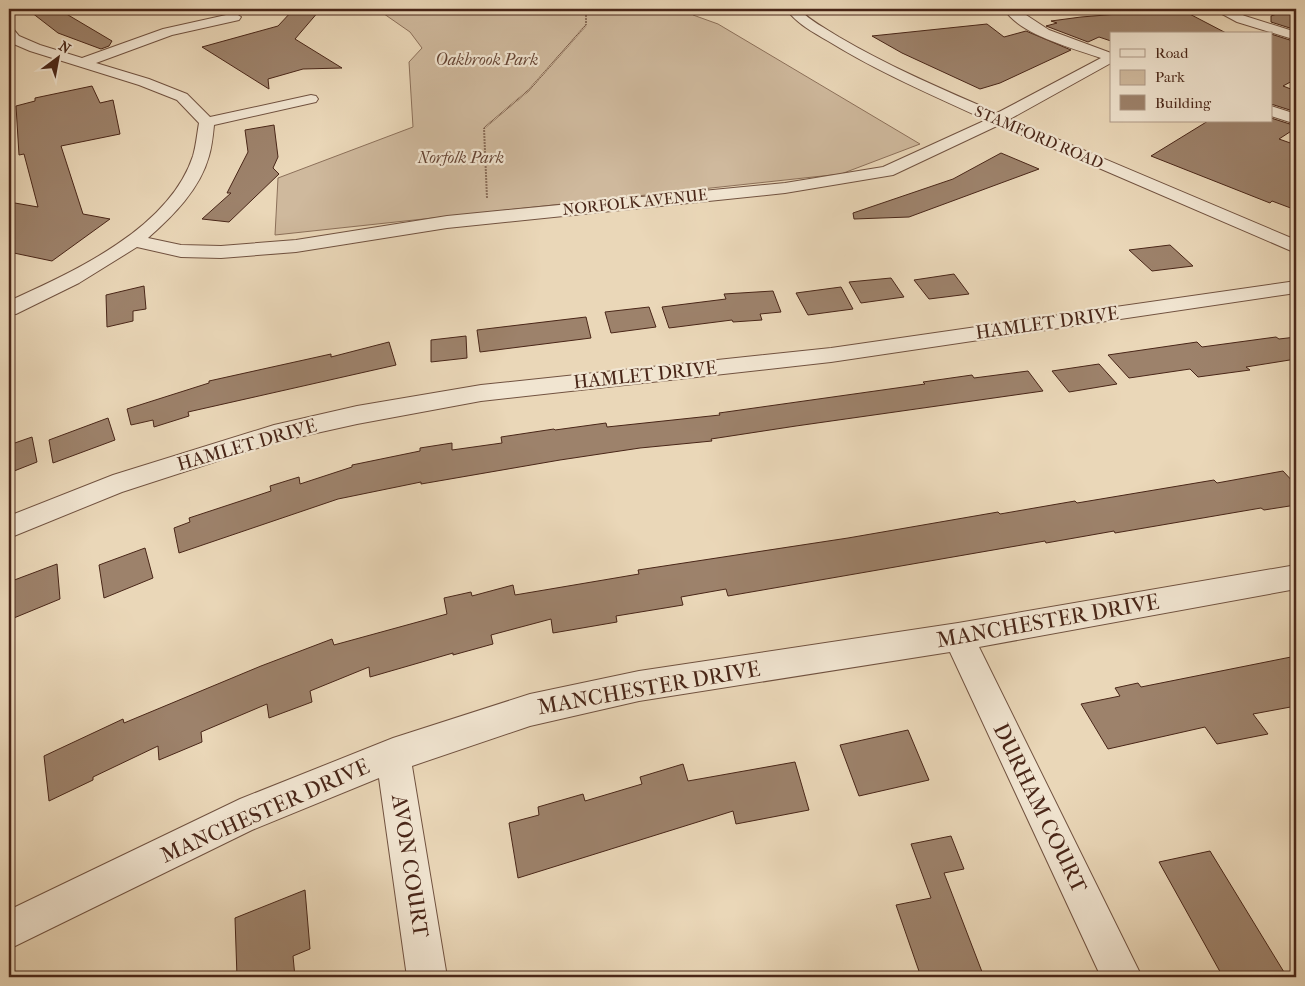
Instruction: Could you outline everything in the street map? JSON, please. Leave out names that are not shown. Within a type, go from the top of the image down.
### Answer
[{"type":"street","name":"STAMFORD ROAD","points":[[792,9],[801,19],[899,75],[1296,247]]},
{"type":"street","points":[[1010,9],[1023,21],[1040,30],[1110,58]]},
{"type":"street","points":[[1218,9],[1241,19],[1296,36]]},
{"type":"street","points":[[82,63],[168,32],[235,17]]},
{"type":"street","points":[[9,33],[14,39],[34,48],[144,82],[182,97],[207,122],[206,140],[198,167],[174,202],[135,241],[61,285],[9,308]]},
{"type":"street","name":"NORFOLK AVENUE","points":[[135,241],[181,251],[221,252],[296,246],[447,222],[784,188],[887,171],[997,119],[1110,59]]},
{"type":"street","points":[[207,122],[311,99]]},
{"type":"street","points":[[1272,111],[1296,119]]},
{"type":"street","name":"HAMLET DRIVE","points":[[9,527],[113,485],[274,434],[357,415],[481,393],[831,355],[1296,287]]},
{"type":"street","name":"MANCHESTER DRIVE","points":[[9,930],[240,817],[393,755],[530,710],[639,686],[958,637],[1296,577]]},
{"type":"street","name":"DURHAM COURT","points":[[958,637],[1122,977]]},
{"type":"street","name":"AVON COURT","points":[[393,755],[427,977]]},
{"type":"path","points":[[488,217],[484,128],[529,90],[586,25],[586,9]]},
{"type":"green space","points":[[377,9],[693,9],[693,15],[718,24],[920,144],[841,174],[275,235],[278,178],[413,127],[409,62],[422,48],[410,32]]},
{"type":"building","points":[[27,9],[58,9],[112,41],[109,46],[101,49],[58,33]]},
{"type":"building","points":[[1180,9],[1224,32],[1110,32],[1110,41],[1099,37],[1088,42],[1046,26],[1057,23],[1051,21]]},
{"type":"building","points":[[1296,9],[1296,30],[1271,22],[1271,16]]},
{"type":"building","points":[[292,11],[319,11],[295,39],[342,68],[303,69],[268,79],[269,89],[202,47],[278,26]]},
{"type":"building","points":[[987,24],[1004,37],[1026,31],[1071,50],[1000,83],[980,89],[902,53],[872,36]]},
{"type":"building","points":[[1272,34],[1296,42],[1296,79],[1283,86],[1296,91],[1296,112],[1272,104]]},
{"type":"building","points":[[92,86],[100,103],[113,100],[120,134],[61,146],[83,214],[110,219],[52,261],[9,252],[9,202],[38,207],[24,154],[19,155],[16,106],[35,101],[35,98]]},
{"type":"building","points":[[1272,118],[1296,126],[1296,128],[1279,139],[1296,145],[1296,210],[1272,201],[1270,203],[1151,156],[1206,122],[1272,122]]},
{"type":"building","points":[[274,125],[278,157],[273,168],[279,174],[229,222],[202,219],[231,193],[227,193],[248,152],[245,130]]},
{"type":"building","points":[[1001,153],[1039,169],[909,217],[854,219],[853,213],[953,179]]},
{"type":"building","points":[[1170,245],[1193,266],[1152,271],[1129,250]]},
{"type":"building","points":[[954,274],[969,294],[929,299],[914,280]]},
{"type":"building","points":[[891,278],[904,297],[861,303],[849,282]]},
{"type":"building","points":[[144,286],[146,309],[133,311],[133,321],[107,327],[106,295]]},
{"type":"building","points":[[841,287],[853,309],[808,315],[796,293]]},
{"type":"building","points":[[773,291],[781,312],[760,314],[762,320],[733,322],[732,320],[669,328],[662,307],[726,299],[724,294]]},
{"type":"building","points":[[649,307],[656,327],[611,333],[605,312]]},
{"type":"building","points":[[586,317],[591,338],[480,352],[477,330]]},
{"type":"building","points":[[466,336],[467,358],[431,362],[431,340]]},
{"type":"building","points":[[1276,337],[1279,339],[1296,337],[1296,359],[1246,367],[1250,370],[1198,377],[1190,369],[1129,378],[1108,355],[1197,342],[1202,347]]},
{"type":"building","points":[[389,342],[396,365],[188,412],[189,416],[154,427],[153,420],[131,425],[127,409],[209,383],[209,381],[331,354],[331,357]]},
{"type":"building","points":[[1099,364],[1117,384],[1069,392],[1052,371]]},
{"type":"building","points":[[1028,371],[1043,391],[796,426],[711,439],[712,441],[640,448],[421,484],[421,482],[338,499],[179,553],[174,528],[190,522],[189,518],[271,491],[270,486],[299,477],[300,484],[352,467],[352,465],[420,451],[420,448],[452,443],[452,450],[502,443],[501,437],[554,429],[606,423],[607,427],[720,415],[719,413],[925,384],[923,382],[972,375],[974,378]]},
{"type":"building","points":[[108,418],[115,440],[53,463],[49,440]]},
{"type":"building","points":[[32,437],[37,462],[9,473],[9,445]]},
{"type":"building","points":[[1283,471],[1296,485],[1296,505],[1264,510],[1261,508],[1046,543],[1045,541],[728,596],[726,589],[681,597],[683,605],[616,616],[617,622],[553,633],[551,619],[491,635],[493,644],[453,655],[453,653],[370,677],[369,667],[310,691],[312,702],[269,718],[267,704],[201,732],[202,742],[159,760],[158,746],[93,777],[93,780],[49,801],[44,756],[123,719],[124,723],[261,666],[332,639],[334,645],[447,614],[444,598],[471,592],[472,596],[513,585],[515,595],[639,574],[638,570],[848,538],[998,512],[1000,514],[1075,501],[1077,503],[1214,480],[1217,483]]},
{"type":"building","points":[[145,548],[153,578],[104,598],[99,565]]},
{"type":"building","points":[[57,564],[60,599],[9,620],[9,582]]},
{"type":"building","points":[[1296,656],[1296,706],[1253,714],[1268,734],[1217,744],[1205,727],[1108,749],[1081,704],[1120,696],[1115,688],[1138,683],[1141,687]]},
{"type":"building","points":[[908,730],[929,780],[859,796],[840,745]]},
{"type":"building","points":[[795,762],[809,810],[736,824],[733,811],[518,878],[509,823],[539,815],[538,807],[583,794],[585,801],[642,784],[640,777],[683,764],[688,781]]},
{"type":"building","points":[[951,836],[964,869],[944,873],[984,977],[921,977],[896,905],[931,898],[911,844]]},
{"type":"building","points":[[1210,851],[1287,977],[1223,977],[1159,862]]},
{"type":"building","points":[[305,890],[310,949],[293,956],[295,977],[237,977],[235,918]]},
{"type":"park label","name":"Oakbrook Park","points":[[487,59]]},
{"type":"park label","name":"Norfolk Park","points":[[461,157]]}]
